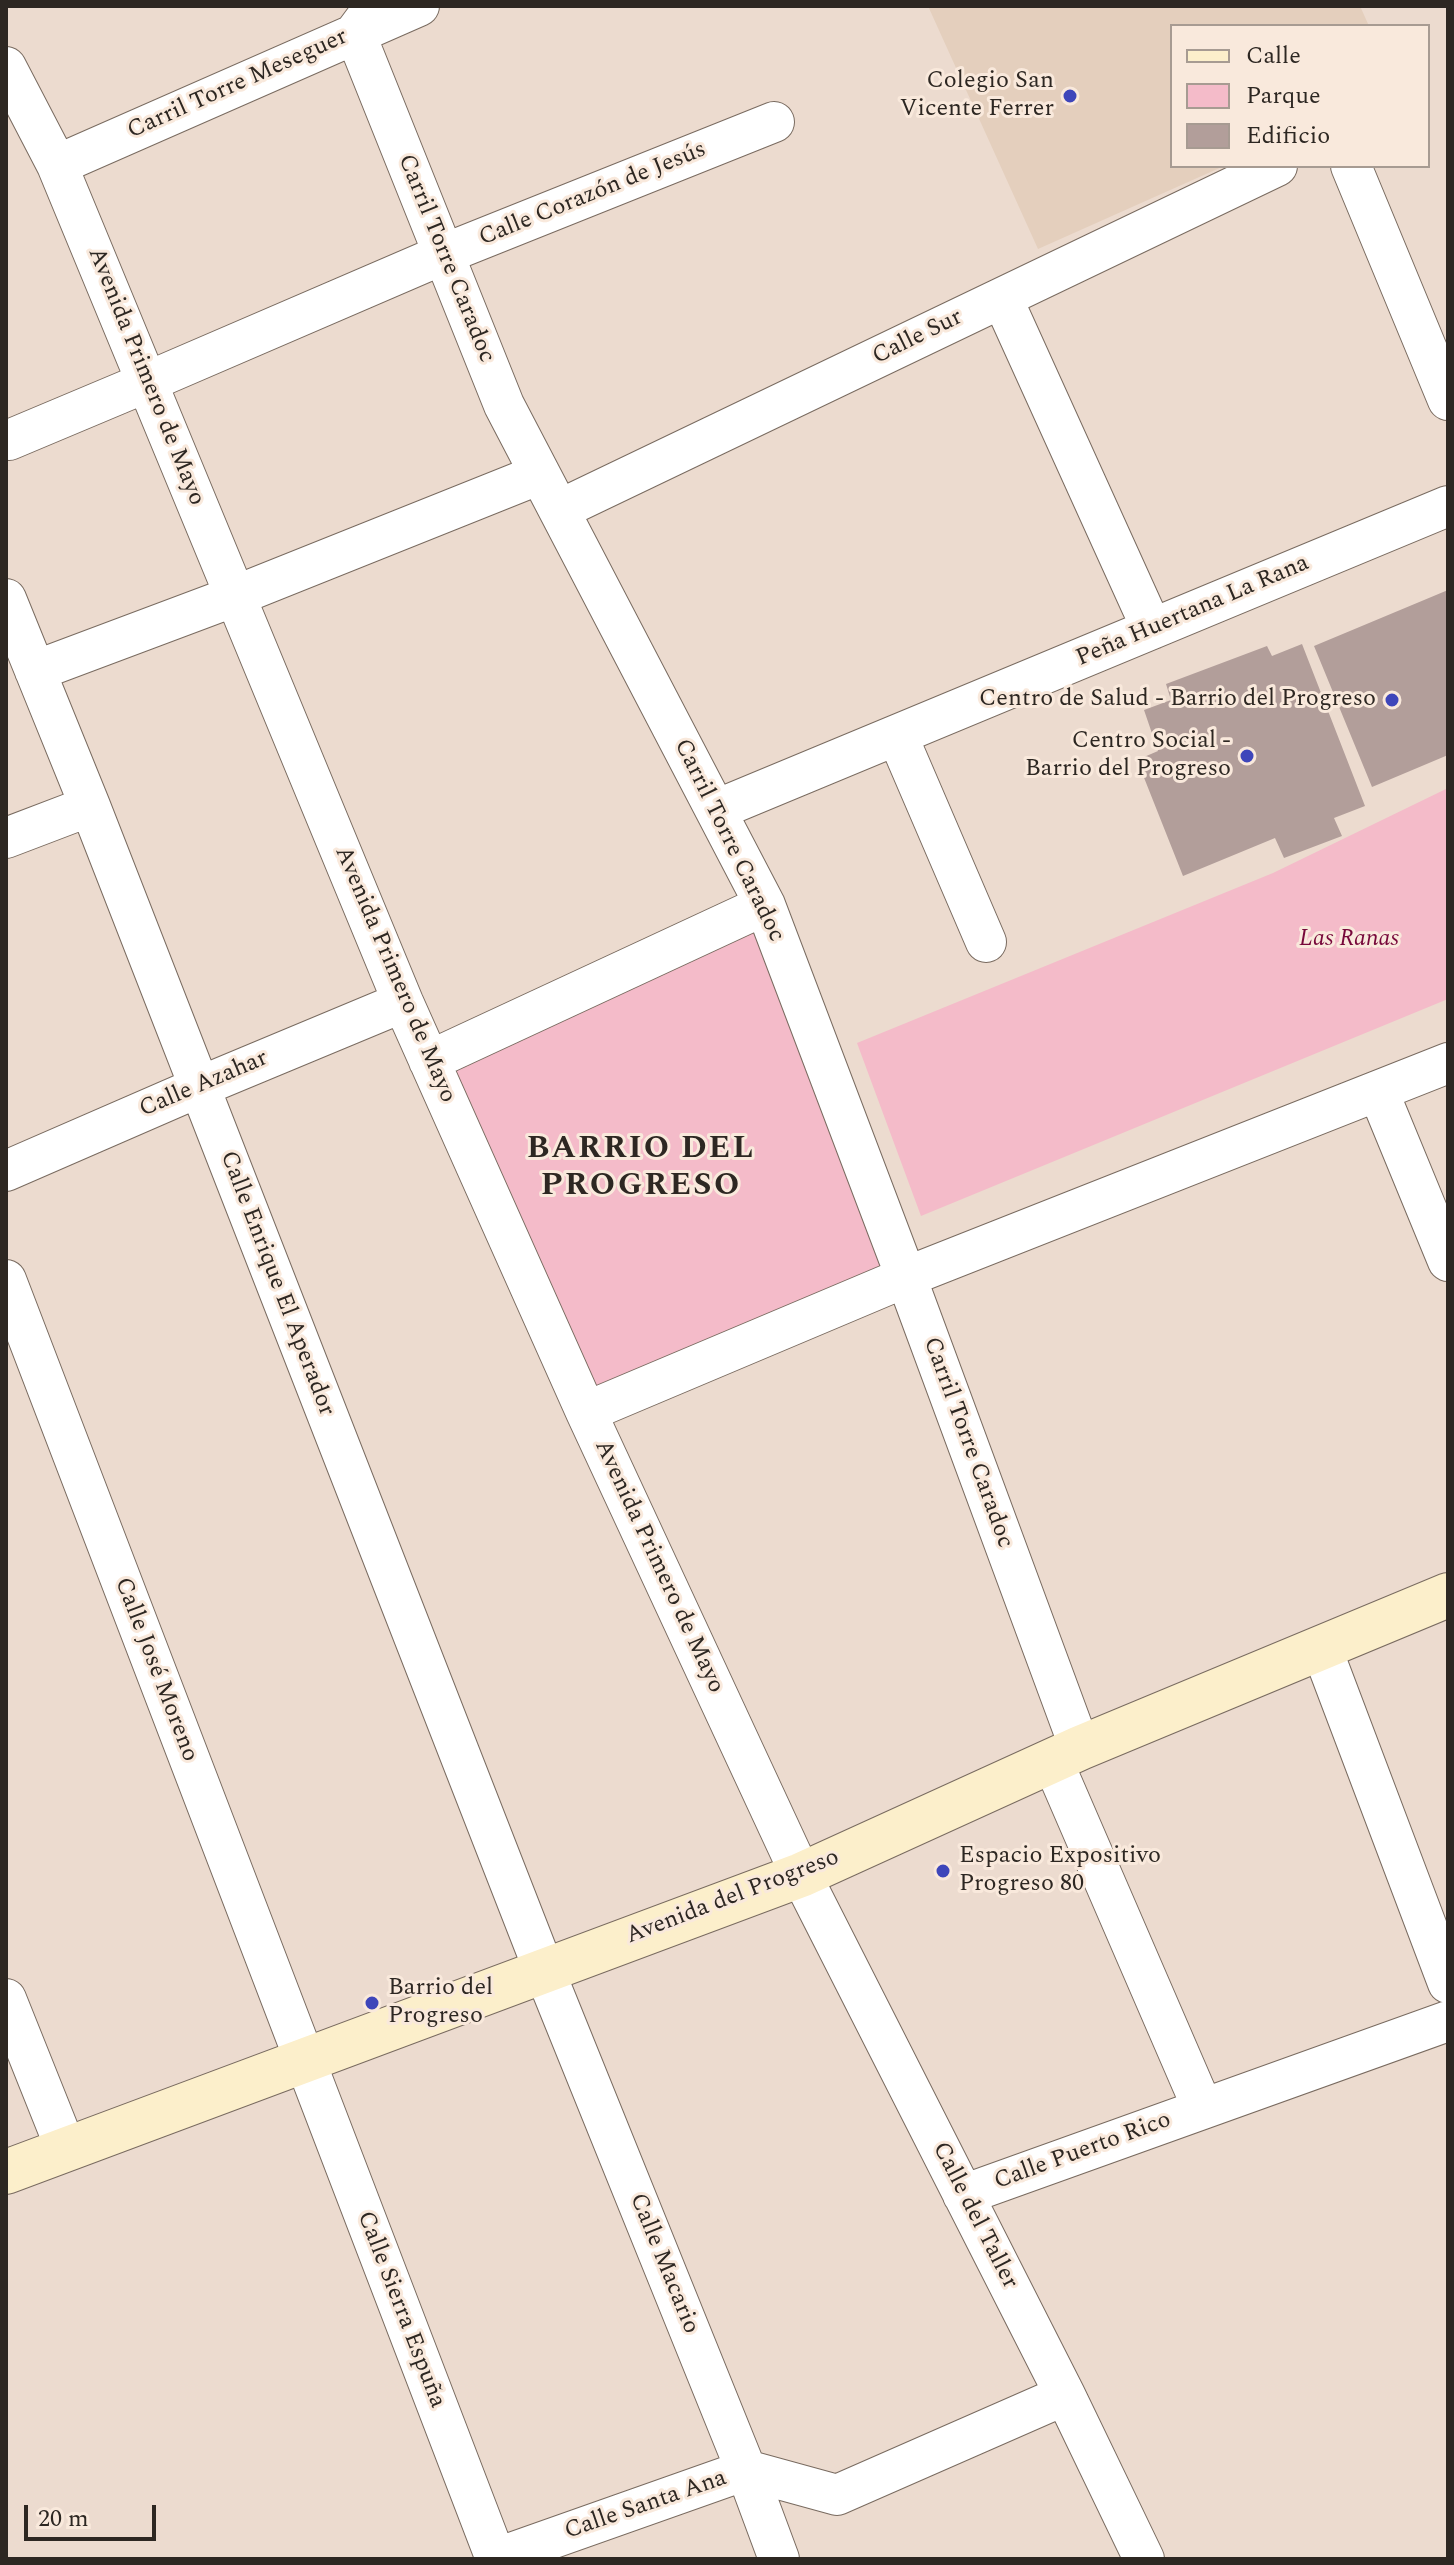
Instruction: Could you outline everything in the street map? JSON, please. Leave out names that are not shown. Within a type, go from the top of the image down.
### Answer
[{"type":"main road","name":"Avenida del Progreso","points":[[6,2172],[801,1875],[1066,1754],[1448,1595]]},
{"type":"street","name":"Carril Torre Meseguer","points":[[57,165],[365,20],[419,6]]},
{"type":"street","name":"Carril Torre Caradoc","points":[[365,20],[444,254],[504,405],[765,905],[906,1277],[1066,1754],[1203,2109]]},
{"type":"street","name":"Avenida Primero de Mayo","points":[[6,67],[16,113],[57,165],[403,1002],[586,1412],[801,1875]]},
{"type":"street","name":"Calle Corazón de Jesús","points":[[7,437],[147,382],[444,254],[774,122]]},
{"type":"street","name":"Calle Sur","points":[[559,510],[1273,168]]},
{"type":"street","points":[[1352,168],[1448,400]]},
{"type":"street","points":[[1002,298],[1152,629]]},
{"type":"street","points":[[35,671],[235,596],[540,474]]},
{"type":"street","name":"Peña Huertana La Rana","points":[[716,810],[1448,506]]},
{"type":"street","name":"Calle Enrique El Aperador","points":[[6,599],[90,806],[544,1970]]},
{"type":"street","points":[[897,735],[986,942]]},
{"type":"street","points":[[6,838],[90,806]]},
{"type":"street","points":[[429,1061],[765,905]]},
{"type":"street","name":"Calle Azahar","points":[[6,1171],[403,1002]]},
{"type":"street","points":[[586,1412],[906,1277],[1448,1063]]},
{"type":"street","points":[[1378,1091],[1448,1261]]},
{"type":"street","name":"Calle José Moreno","points":[[6,1280],[305,2060]]},
{"type":"street","points":[[1321,1647],[1448,1983]]},
{"type":"street","name":"Calle del Taller","points":[[801,1875],[1065,2395],[1144,2559]]},
{"type":"street","name":"Calle Macario","points":[[544,1970],[779,2559]]},
{"type":"street","points":[[6,1999],[66,2149]]},
{"type":"street","name":"Calle Puerto Rico","points":[[963,2195],[1448,2021]]},
{"type":"street","name":"Calle Sierra Espuña","points":[[305,2060],[501,2557]]},
{"type":"street","name":"Calle Santa Ana","points":[[501,2557],[746,2470],[837,2495],[1065,2395]]},
{"type":"shaded area","name":"Colegio San Vicente Ferrer","points":[[928,6],[1360,6],[1368,24],[1170,24],[1170,168],[1220,168],[1038,249]]},
{"type":"green space","name":"Las Ranas","points":[[1448,788],[1448,999],[921,1216],[857,1043],[1273,873]]},
{"type":"green space","points":[[764,905],[907,1277],[586,1412],[429,1061]]},
{"type":"building","name":"Centro de Salud - Barrio del Progreso","points":[[1448,590],[1448,755],[1372,787],[1314,646]]},
{"type":"building","name":"Centro Social - Barrio del Progreso","points":[[1302,644],[1365,806],[1334,818],[1342,836],[1284,858],[1275,838],[1183,876],[1137,760],[1158,751],[1144,710],[1171,700],[1166,684],[1267,646],[1272,656]]},
{"type":"place","name":"Colegio San Vicente Ferrer","points":[[1070,96]]},
{"type":"place","name":"Centro de Salud - Barrio del Progreso","points":[[1392,700]]},
{"type":"place","name":"Centro Social - Barrio del Progreso","points":[[1247,756]]},
{"type":"place","name":"Espacio Expositivo Progreso 80","points":[[943,1871]]},
{"type":"place","name":"Barrio del Progreso","points":[[372,2003]]},
{"type":"district","name":"BARRIO DEL PROGRESO","points":[[641,1170]]}]
